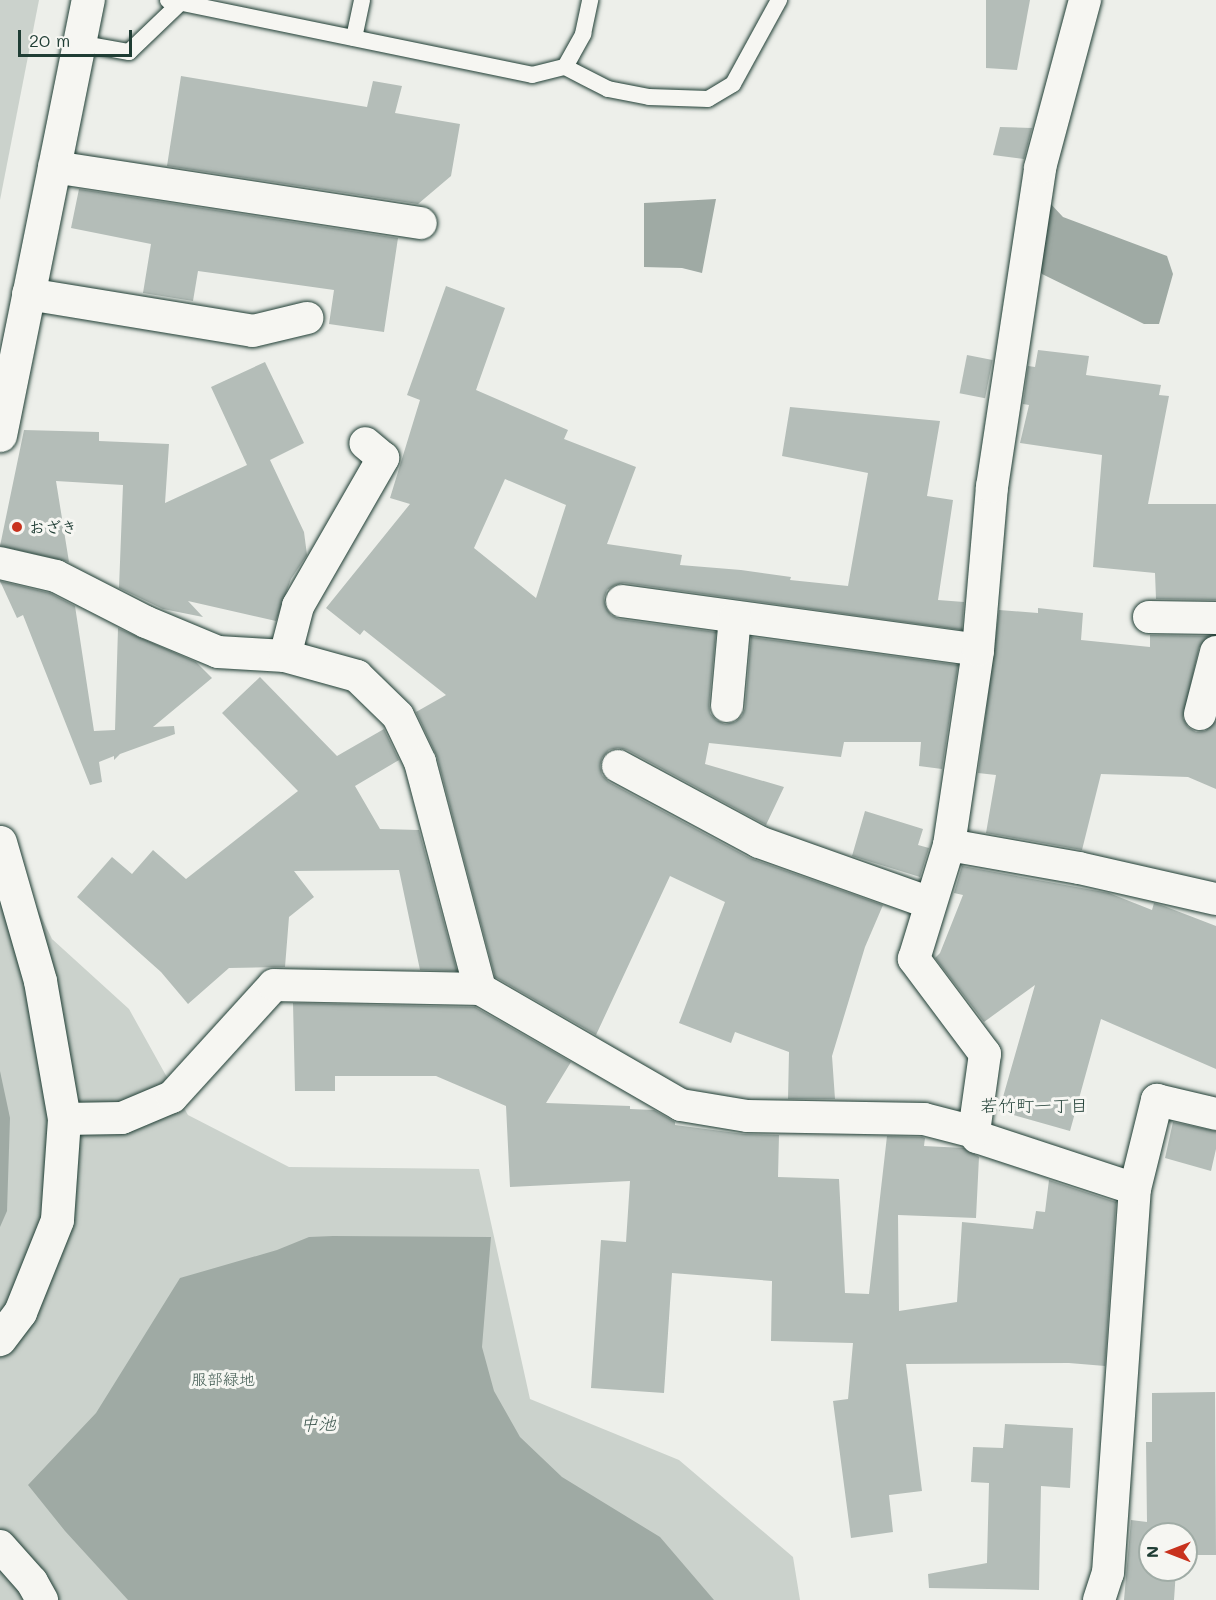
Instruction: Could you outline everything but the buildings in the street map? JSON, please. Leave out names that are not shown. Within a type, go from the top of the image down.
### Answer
[{"type":"street","points":[[0,435],[88,0]]},
{"type":"street","points":[[1084,0],[1040,168],[992,487],[978,650],[949,845],[914,959],[984,1054],[974,1132],[977,1137],[1135,1189]]},
{"type":"street","points":[[54,167],[421,223]]},
{"type":"street","points":[[28,294],[253,332],[307,318]]},
{"type":"street","points":[[285,656],[298,606],[383,458],[365,443]]},
{"type":"street","points":[[0,563],[56,576],[146,622],[218,652],[285,656],[357,676],[398,716],[420,762],[480,989]]},
{"type":"street","points":[[622,601],[978,650]]},
{"type":"street","points":[[727,706],[735,617]]},
{"type":"street","points":[[1149,617],[1216,618]]},
{"type":"street","points":[[1200,714],[1216,652]]},
{"type":"street","points":[[618,766],[759,842],[930,903]]},
{"type":"street","points":[[0,842],[40,981],[64,1119],[57,1220],[20,1312],[0,1339]]},
{"type":"street","points":[[949,845],[1078,868],[1216,899]]},
{"type":"street","points":[[64,1119],[122,1118],[172,1097],[274,985],[480,989],[681,1105],[747,1116],[924,1119],[974,1132]]},
{"type":"street","points":[[1100,1600],[1108,1573],[1135,1189],[1157,1100],[1216,1114]]},
{"type":"street","points":[[0,1546],[32,1582],[42,1600]]},
{"type":"lane","points":[[354,38],[362,0]]},
{"type":"lane","points":[[565,68],[583,34],[590,0]]},
{"type":"lane","points":[[79,43],[129,52],[173,2],[532,75],[565,68],[608,89],[649,97],[708,99],[733,84],[779,0]]},
{"type":"green space","points":[[0,0],[39,0],[0,200]]},
{"type":"green space","name":"服部緑地","points":[[0,831],[52,939],[129,1009],[188,1115],[289,1167],[479,1169],[530,1399],[679,1460],[793,1557],[800,1600],[0,1600]]},
{"type":"water","points":[[716,199],[702,273],[682,268],[644,267],[644,203]]},
{"type":"water","points":[[1048,201],[1063,217],[1167,256],[1173,274],[1159,324],[1144,324],[1042,274],[1037,267]]},
{"type":"water","points":[[0,1071],[10,1118],[7,1211],[0,1227]]},
{"type":"water","name":"中池","points":[[309,1237],[491,1237],[482,1347],[494,1391],[520,1437],[562,1477],[660,1537],[714,1600],[128,1600],[65,1531],[28,1485],[96,1413],[180,1278],[277,1250]]},
{"type":"place","name":"おざき","points":[[17,527]]},
{"type":"district","name":"若竹町一丁目","points":[[1034,1105]]}]
